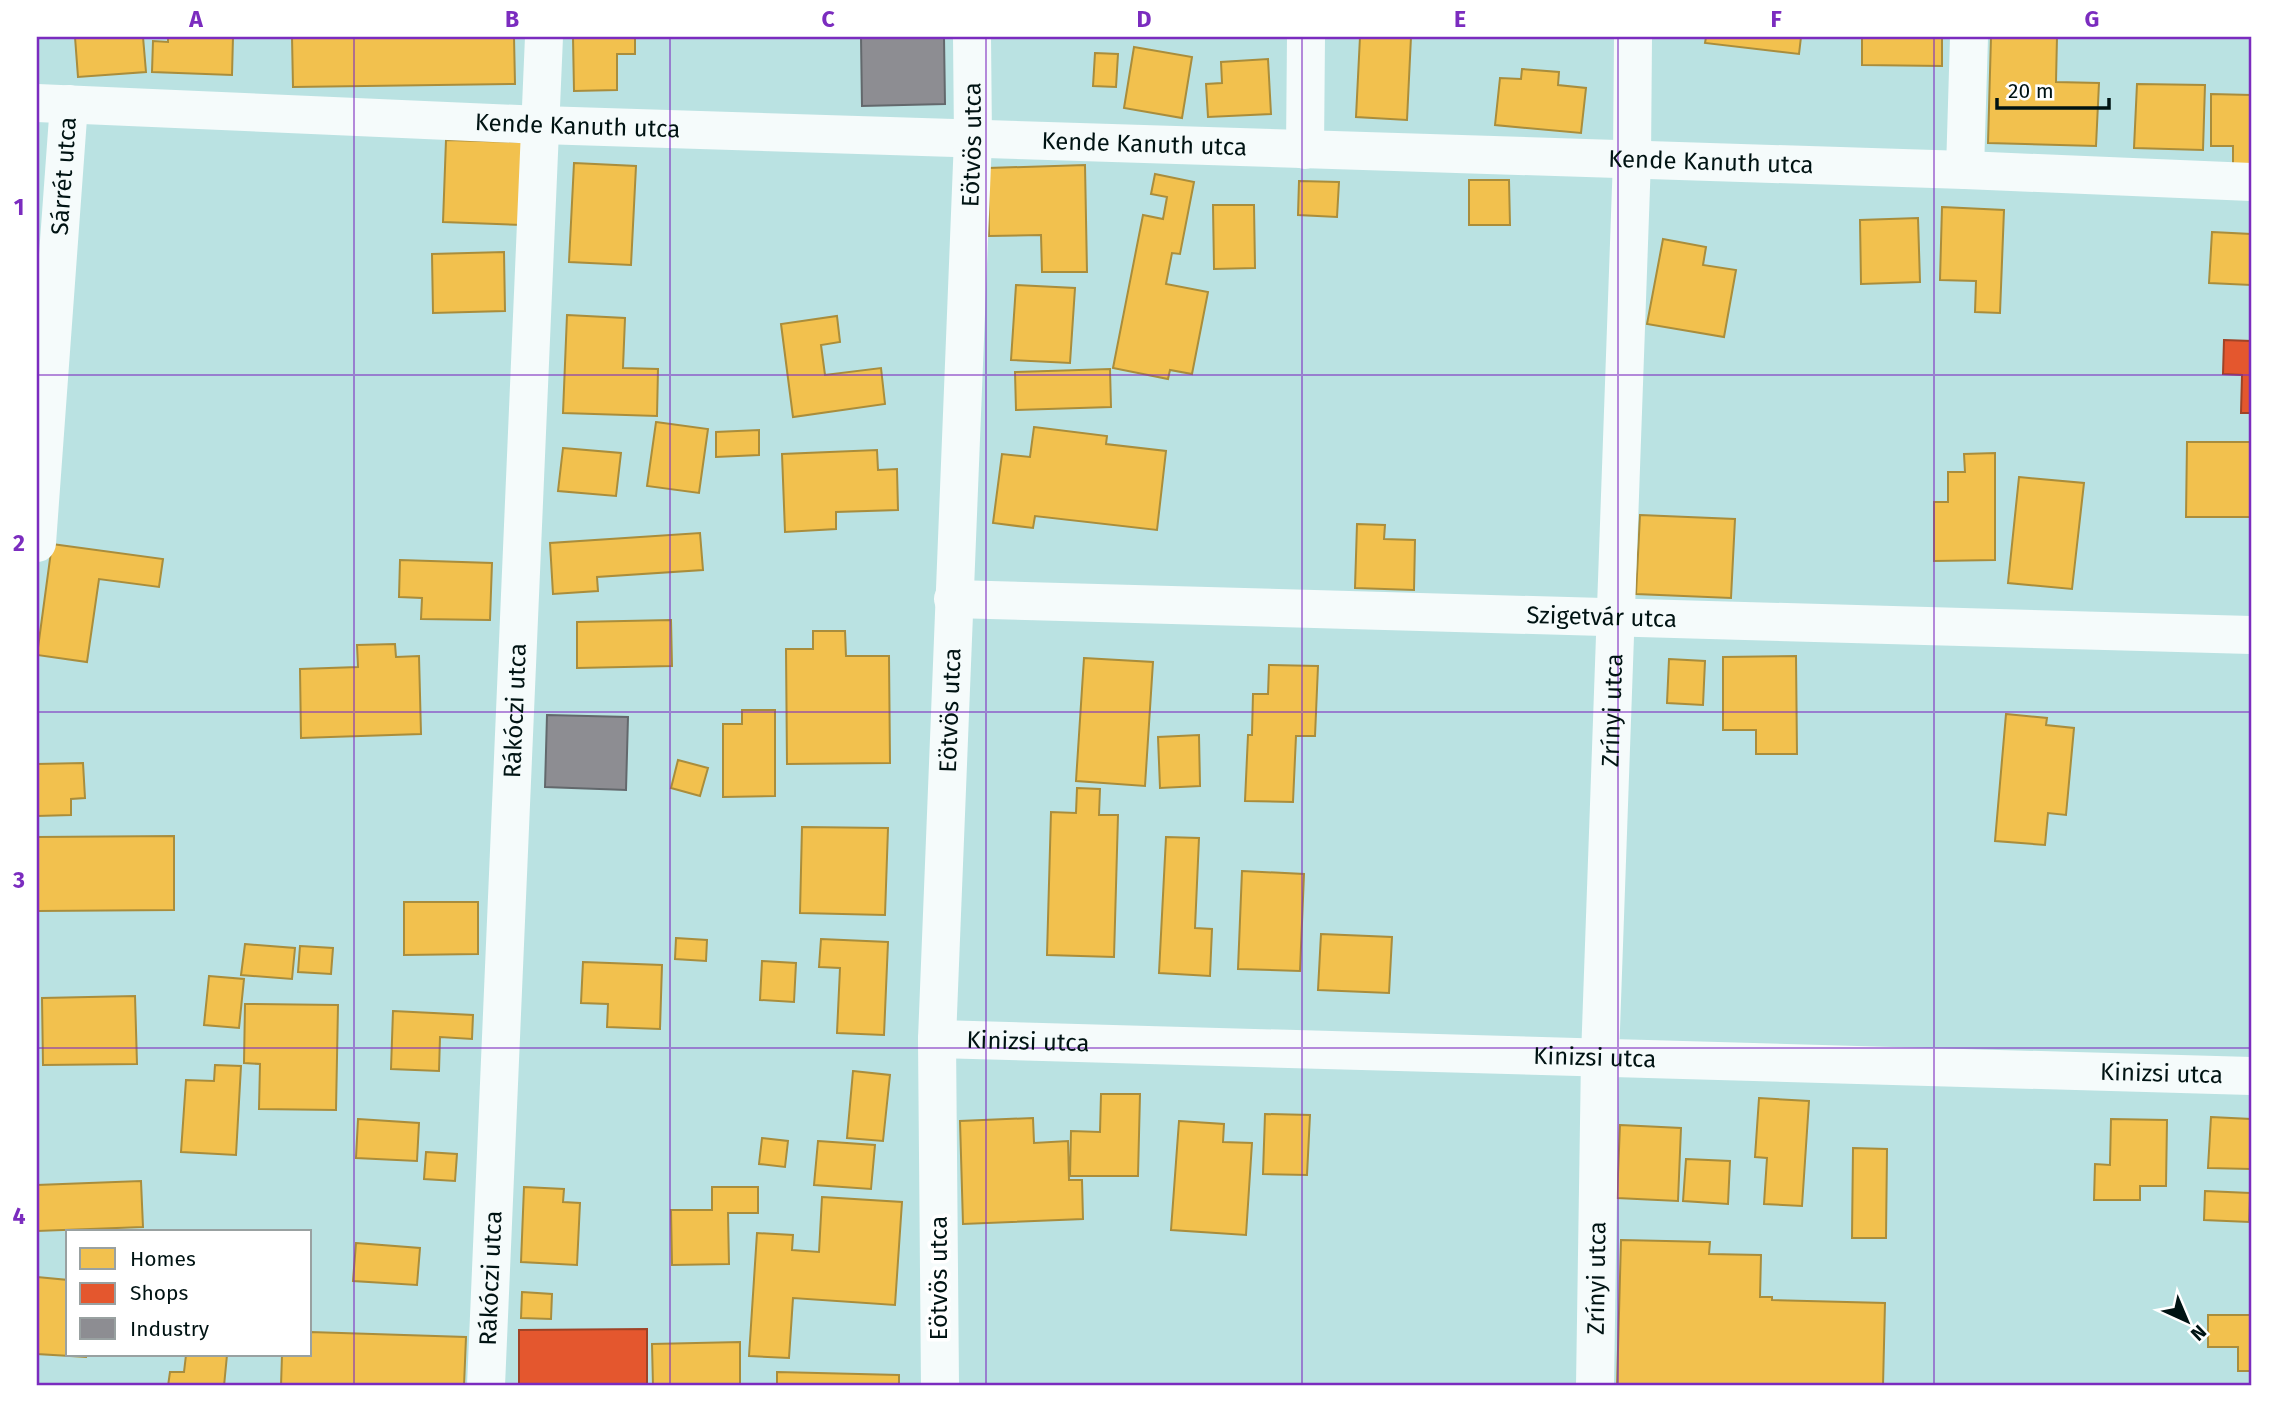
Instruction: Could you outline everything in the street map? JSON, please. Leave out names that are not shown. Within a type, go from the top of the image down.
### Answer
[{"type":"street","name":"Rákóczi utca","points":[[486,1386],[544,37]]},
{"type":"street","name":"Eötvös utca","points":[[940,1386],[937,1039],[973,139],[972,37]]},
{"type":"street","points":[[1305,150],[1306,37]]},
{"type":"street","name":"Zrínyi utca","points":[[1595,1386],[1600,1057],[1632,159],[1633,37]]},
{"type":"street","points":[[1965,170],[1969,37]]},
{"type":"street","name":"Kende Kanuth utca","points":[[53,104],[541,125],[1965,170],[2251,182]]},
{"type":"street","name":"Sárrét utca","points":[[37,543],[53,104]]},
{"type":"street","name":"Szigetvár utca","points":[[953,599],[2251,635]]},
{"type":"street","name":"Kinizsi utca","points":[[937,1039],[2251,1076]]},
{"type":"building: Homes","points":[[75,37],[143,37],[146,72],[78,77]]},
{"type":"building: Homes","points":[[168,37],[233,37],[232,75],[152,72],[153,41],[168,42]]},
{"type":"building: Homes","points":[[292,37],[514,37],[515,84],[293,87]]},
{"type":"building: Homes","points":[[573,37],[635,37],[635,54],[617,54],[617,90],[574,91]]},
{"type":"building: Homes","points":[[1360,37],[1411,37],[1407,120],[1356,117]]},
{"type":"building: Homes","points":[[1706,37],[1801,37],[1799,54],[1705,43]]},
{"type":"building: Homes","points":[[1862,37],[1942,37],[1942,66],[1862,65]]},
{"type":"building: Homes","points":[[1991,37],[2057,37],[2056,82],[2099,83],[2096,146],[1988,143]]},
{"type":"building: Homes","points":[[1134,47],[1192,57],[1182,118],[1124,108]]},
{"type":"building: Homes","points":[[1095,53],[1118,54],[1116,87],[1093,86]]},
{"type":"building: Homes","points":[[1268,59],[1271,114],[1208,117],[1206,84],[1222,83],[1221,62]]},
{"type":"building: Homes","points":[[1522,69],[1559,72],[1558,85],[1586,88],[1581,133],[1495,125],[1500,78],[1521,79]]},
{"type":"building: Homes","points":[[2137,84],[2205,85],[2203,150],[2134,148]]},
{"type":"building: Homes","points":[[2211,94],[2251,95],[2251,177],[2233,177],[2233,146],[2211,146]]},
{"type":"building: Homes","points":[[446,140],[524,142],[522,225],[443,222]]},
{"type":"building: Homes","points":[[574,163],[636,166],[631,265],[569,262]]},
{"type":"building: Homes","points":[[1085,165],[1087,272],[1042,272],[1041,235],[989,236],[988,168]]},
{"type":"building: Homes","points":[[1155,174],[1194,182],[1180,254],[1172,253],[1166,284],[1208,292],[1192,374],[1170,370],[1168,379],[1113,368],[1143,215],[1163,219],[1167,197],[1151,194]]},
{"type":"building: Homes","points":[[1469,180],[1509,180],[1510,225],[1469,225]]},
{"type":"building: Homes","points":[[1299,181],[1339,182],[1337,217],[1298,215]]},
{"type":"building: Homes","points":[[1213,205],[1254,205],[1255,268],[1214,269]]},
{"type":"building: Homes","points":[[1942,207],[2004,210],[2000,313],[1975,312],[1976,281],[1940,280]]},
{"type":"building: Homes","points":[[1918,218],[1920,282],[1861,284],[1860,220]]},
{"type":"building: Homes","points":[[2212,232],[2251,234],[2251,285],[2209,283]]},
{"type":"building: Homes","points":[[1663,239],[1706,247],[1703,265],[1736,270],[1724,337],[1647,324]]},
{"type":"building: Homes","points":[[504,252],[505,311],[433,313],[432,254]]},
{"type":"building: Homes","points":[[1016,285],[1075,288],[1070,363],[1011,360]]},
{"type":"building: Homes","points":[[567,315],[625,318],[623,368],[658,369],[657,416],[563,413]]},
{"type":"building: Homes","points":[[837,316],[840,342],[821,345],[825,375],[881,368],[885,404],[793,417],[781,324]]},
{"type":"building: Homes","points":[[1110,369],[1111,407],[1016,410],[1015,372]]},
{"type":"building: Homes","points":[[656,422],[708,429],[699,493],[647,486]]},
{"type":"building: Homes","points":[[1034,427],[1107,436],[1106,444],[1166,451],[1157,530],[1035,516],[1033,528],[993,523],[1002,454],[1030,457]]},
{"type":"building: Homes","points":[[759,430],[759,455],[716,457],[716,432]]},
{"type":"building: Homes","points":[[2187,442],[2251,442],[2251,517],[2186,517]]},
{"type":"building: Homes","points":[[563,448],[621,453],[616,496],[558,491]]},
{"type":"building: Homes","points":[[877,450],[878,470],[897,469],[898,510],[836,512],[836,529],[785,532],[782,454]]},
{"type":"building: Homes","points":[[1995,453],[1995,560],[1934,561],[1934,502],[1948,502],[1948,472],[1965,472],[1964,454]]},
{"type":"building: Homes","points":[[2019,477],[2084,483],[2072,589],[2008,583]]},
{"type":"building: Homes","points":[[1640,515],[1735,519],[1731,598],[1636,594]]},
{"type":"building: Homes","points":[[1357,524],[1385,525],[1384,539],[1415,540],[1414,590],[1355,588]]},
{"type":"building: Homes","points":[[700,533],[703,570],[597,577],[598,591],[553,594],[550,543]]},
{"type":"building: Homes","points":[[52,544],[163,559],[159,587],[99,579],[87,662],[37,655]]},
{"type":"building: Homes","points":[[400,560],[492,563],[490,620],[421,619],[422,598],[399,597]]},
{"type":"building: Homes","points":[[671,620],[672,666],[577,668],[577,622]]},
{"type":"building: Homes","points":[[813,631],[845,631],[846,656],[889,656],[890,763],[787,764],[786,649],[813,649]]},
{"type":"building: Homes","points":[[395,644],[396,657],[419,656],[421,734],[301,738],[300,669],[358,667],[357,645]]},
{"type":"building: Homes","points":[[1796,656],[1797,754],[1756,754],[1756,730],[1723,730],[1723,657]]},
{"type":"building: Homes","points":[[1084,658],[1153,662],[1145,786],[1076,781]]},
{"type":"building: Homes","points":[[1669,659],[1705,661],[1703,705],[1667,703]]},
{"type":"building: Homes","points":[[1269,665],[1318,666],[1315,736],[1296,736],[1293,802],[1245,801],[1253,694],[1268,694]]},
{"type":"building: Homes","points":[[742,710],[775,710],[775,796],[723,797],[723,724],[742,724]]},
{"type":"building: Homes","points":[[2006,714],[2047,718],[2046,725],[2074,728],[2066,815],[2048,813],[2045,845],[1995,841]]},
{"type":"building: Homes","points":[[1199,735],[1200,786],[1160,788],[1158,737]]},
{"type":"building: Homes","points":[[678,760],[708,768],[700,796],[671,788]]},
{"type":"building: Homes","points":[[83,763],[85,798],[71,799],[71,815],[37,816],[37,764]]},
{"type":"building: Homes","points":[[1077,788],[1100,789],[1099,815],[1118,815],[1114,957],[1047,955],[1051,812],[1076,813]]},
{"type":"building: Homes","points":[[802,827],[888,828],[885,915],[800,913]]},
{"type":"building: Homes","points":[[174,836],[174,910],[37,911],[37,837]]},
{"type":"building: Homes","points":[[1166,837],[1199,838],[1195,928],[1212,929],[1210,976],[1159,973]]},
{"type":"building: Homes","points":[[1242,871],[1304,874],[1300,971],[1238,969]]},
{"type":"building: Homes","points":[[404,902],[478,902],[478,954],[404,955]]},
{"type":"building: Homes","points":[[1321,934],[1392,937],[1389,993],[1318,990]]},
{"type":"building: Homes","points":[[676,938],[707,940],[706,961],[675,959]]},
{"type":"building: Homes","points":[[821,939],[888,942],[884,1035],[837,1033],[840,968],[819,967]]},
{"type":"building: Homes","points":[[245,944],[295,948],[292,979],[241,975]]},
{"type":"building: Homes","points":[[300,946],[333,948],[331,974],[298,972]]},
{"type":"building: Homes","points":[[762,961],[796,963],[794,1002],[760,1000]]},
{"type":"building: Homes","points":[[583,962],[662,965],[660,1029],[607,1027],[608,1004],[581,1003]]},
{"type":"building: Homes","points":[[209,976],[244,979],[239,1028],[204,1025]]},
{"type":"building: Homes","points":[[135,996],[137,1064],[43,1065],[42,998]]},
{"type":"building: Homes","points":[[245,1004],[338,1005],[336,1110],[259,1109],[260,1064],[244,1063]]},
{"type":"building: Homes","points":[[393,1011],[473,1015],[472,1039],[440,1037],[439,1071],[391,1069]]},
{"type":"building: Homes","points":[[215,1065],[241,1066],[236,1155],[181,1152],[186,1080],[214,1081]]},
{"type":"building: Homes","points":[[853,1071],[890,1075],[883,1141],[847,1138]]},
{"type":"building: Homes","points":[[1101,1094],[1140,1094],[1138,1176],[1070,1176],[1071,1131],[1100,1132]]},
{"type":"building: Homes","points":[[1759,1098],[1809,1101],[1802,1206],[1764,1204],[1767,1158],[1755,1157]]},
{"type":"building: Homes","points":[[1265,1114],[1310,1115],[1307,1175],[1263,1174]]},
{"type":"building: Homes","points":[[2211,1117],[2251,1119],[2251,1169],[2208,1168]]},
{"type":"building: Homes","points":[[1033,1118],[1034,1143],[1068,1141],[1069,1180],[1082,1180],[1083,1219],[963,1224],[960,1121]]},
{"type":"building: Homes","points":[[358,1119],[419,1123],[417,1161],[356,1158]]},
{"type":"building: Homes","points":[[2111,1119],[2167,1120],[2166,1186],[2140,1186],[2140,1200],[2094,1200],[2095,1164],[2110,1165]]},
{"type":"building: Homes","points":[[1179,1121],[1224,1124],[1223,1142],[1252,1143],[1246,1235],[1171,1230]]},
{"type":"building: Homes","points":[[1620,1125],[1681,1128],[1678,1201],[1617,1198]]},
{"type":"building: Homes","points":[[762,1138],[788,1141],[785,1167],[759,1164]]},
{"type":"building: Homes","points":[[818,1141],[875,1145],[871,1189],[814,1185]]},
{"type":"building: Homes","points":[[1853,1148],[1887,1149],[1886,1238],[1852,1238]]},
{"type":"building: Homes","points":[[426,1152],[457,1154],[455,1181],[424,1179]]},
{"type":"building: Homes","points":[[1686,1159],[1730,1161],[1728,1204],[1683,1201]]},
{"type":"building: Homes","points":[[141,1181],[143,1227],[37,1231],[37,1185]]},
{"type":"building: Homes","points":[[524,1187],[564,1189],[563,1202],[580,1203],[577,1265],[521,1262]]},
{"type":"building: Homes","points":[[712,1187],[758,1187],[758,1213],[728,1213],[729,1264],[672,1265],[671,1210],[712,1210]]},
{"type":"building: Homes","points":[[2205,1191],[2250,1193],[2249,1222],[2204,1220]]},
{"type":"building: Homes","points":[[822,1197],[902,1202],[895,1305],[793,1298],[789,1358],[749,1356],[757,1233],[793,1235],[792,1250],[819,1252]]},
{"type":"building: Homes","points":[[1621,1240],[1710,1242],[1709,1254],[1761,1255],[1760,1297],[1772,1297],[1772,1300],[1885,1303],[1883,1386],[1617,1386]]},
{"type":"building: Homes","points":[[356,1243],[420,1248],[417,1285],[353,1281]]},
{"type":"building: Homes","points":[[37,1277],[66,1280],[66,1356],[37,1354]]},
{"type":"building: Homes","points":[[522,1292],[552,1294],[551,1319],[521,1318]]},
{"type":"building: Homes","points":[[2208,1315],[2251,1315],[2251,1371],[2238,1371],[2238,1347],[2208,1347]]},
{"type":"building: Homes","points":[[312,1332],[466,1337],[464,1386],[281,1386],[282,1356],[312,1356]]},
{"type":"building: Homes","points":[[740,1342],[740,1386],[653,1386],[652,1344]]},
{"type":"building: Homes","points":[[186,1356],[227,1356],[224,1386],[168,1386],[170,1372],[184,1372]]},
{"type":"building: Homes","points":[[777,1372],[899,1375],[899,1386],[777,1386]]},
{"type":"building: Shops","points":[[2224,340],[2251,341],[2251,413],[2241,413],[2242,375],[2223,374]]},
{"type":"building: Shops","points":[[647,1329],[647,1386],[519,1386],[519,1330]]},
{"type":"building: Industry","points":[[861,37],[944,37],[945,104],[862,106]]},
{"type":"building: Industry","points":[[547,715],[628,717],[626,790],[545,787]]}]
